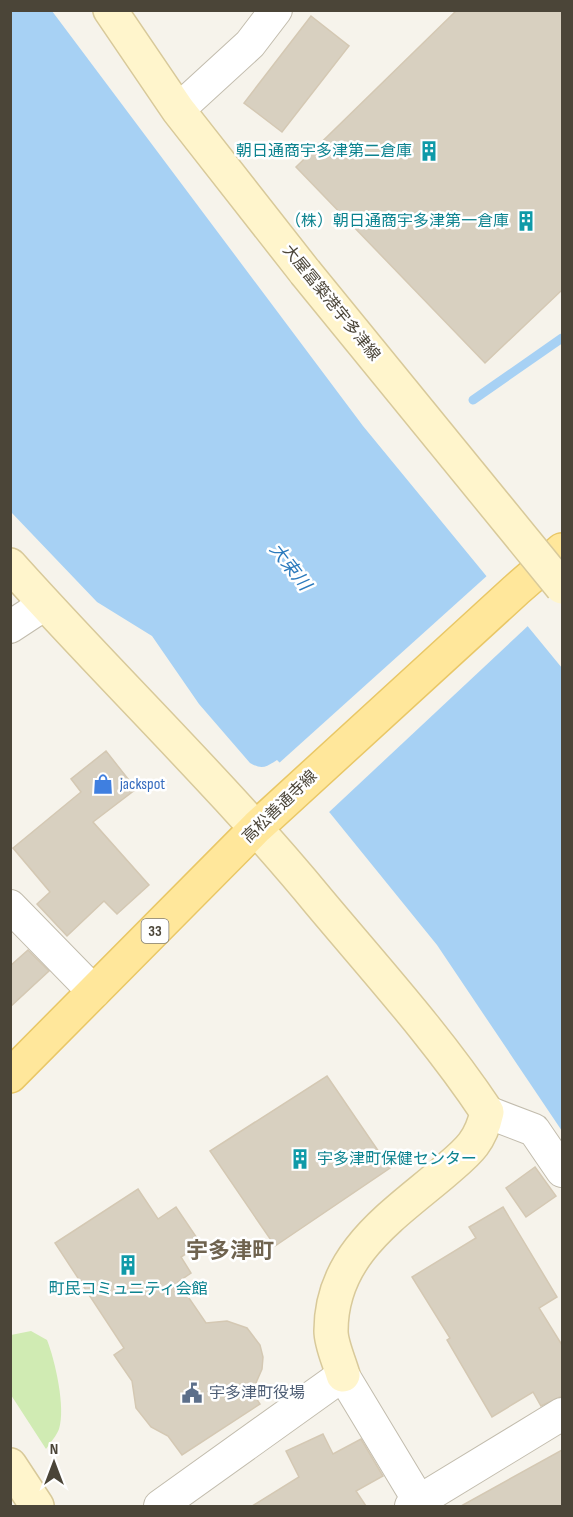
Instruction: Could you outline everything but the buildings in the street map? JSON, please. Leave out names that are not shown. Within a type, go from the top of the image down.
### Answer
[{"type":"main road","name":"高松善通寺線","points":[[10,1076],[257,827],[562,550]]},
{"type":"street","name":"大屋冨築港宇多津線","points":[[110,10],[178,110],[305,272],[562,587]]},
{"type":"street","points":[[178,110],[250,44],[276,10]]},
{"type":"street","points":[[10,564],[45,604],[257,827],[378,968],[459,1072],[487,1112],[534,1130],[562,1170]]},
{"type":"street","points":[[10,627],[45,604]]},
{"type":"street","points":[[10,906],[94,992]]},
{"type":"street","points":[[487,1112],[477,1143],[371,1234],[351,1258],[336,1295],[331,1332],[343,1375],[418,1505],[562,1414]]},
{"type":"street","points":[[160,1506],[343,1375]]},
{"type":"street","points":[[10,1465],[37,1506]]},
{"type":"green space","points":[[31,1331],[47,1340],[56,1371],[60,1397],[59,1429],[46,1449],[11,1395],[11,1335]]},
{"type":"water","name":"大束川","points":[[11,11],[52,11],[363,426],[562,668],[562,1131],[437,945],[330,813],[277,760],[264,767],[250,763],[199,704],[152,636],[97,602],[11,512]]},
{"type":"pier","points":[[489,574],[530,624],[327,814],[278,764]]},
{"type":"waterway","points":[[473,400],[562,338]]},
{"type":"place","name":"朝日通商宇多津第二倉庫","points":[[429,151]]},
{"type":"place","name":"（株）朝日通商宇多津第一倉庫","points":[[526,221]]},
{"type":"place","name":"jackspot","points":[[103,784]]},
{"type":"place","name":"宇多津町保健センター","points":[[300,1159]]},
{"type":"place","name":"町民コミュニティ会館","points":[[128,1265]]},
{"type":"place","name":"宇多津町役場","points":[[192,1393]]},
{"type":"district","name":"宇多津町","points":[[230,1251]]}]
